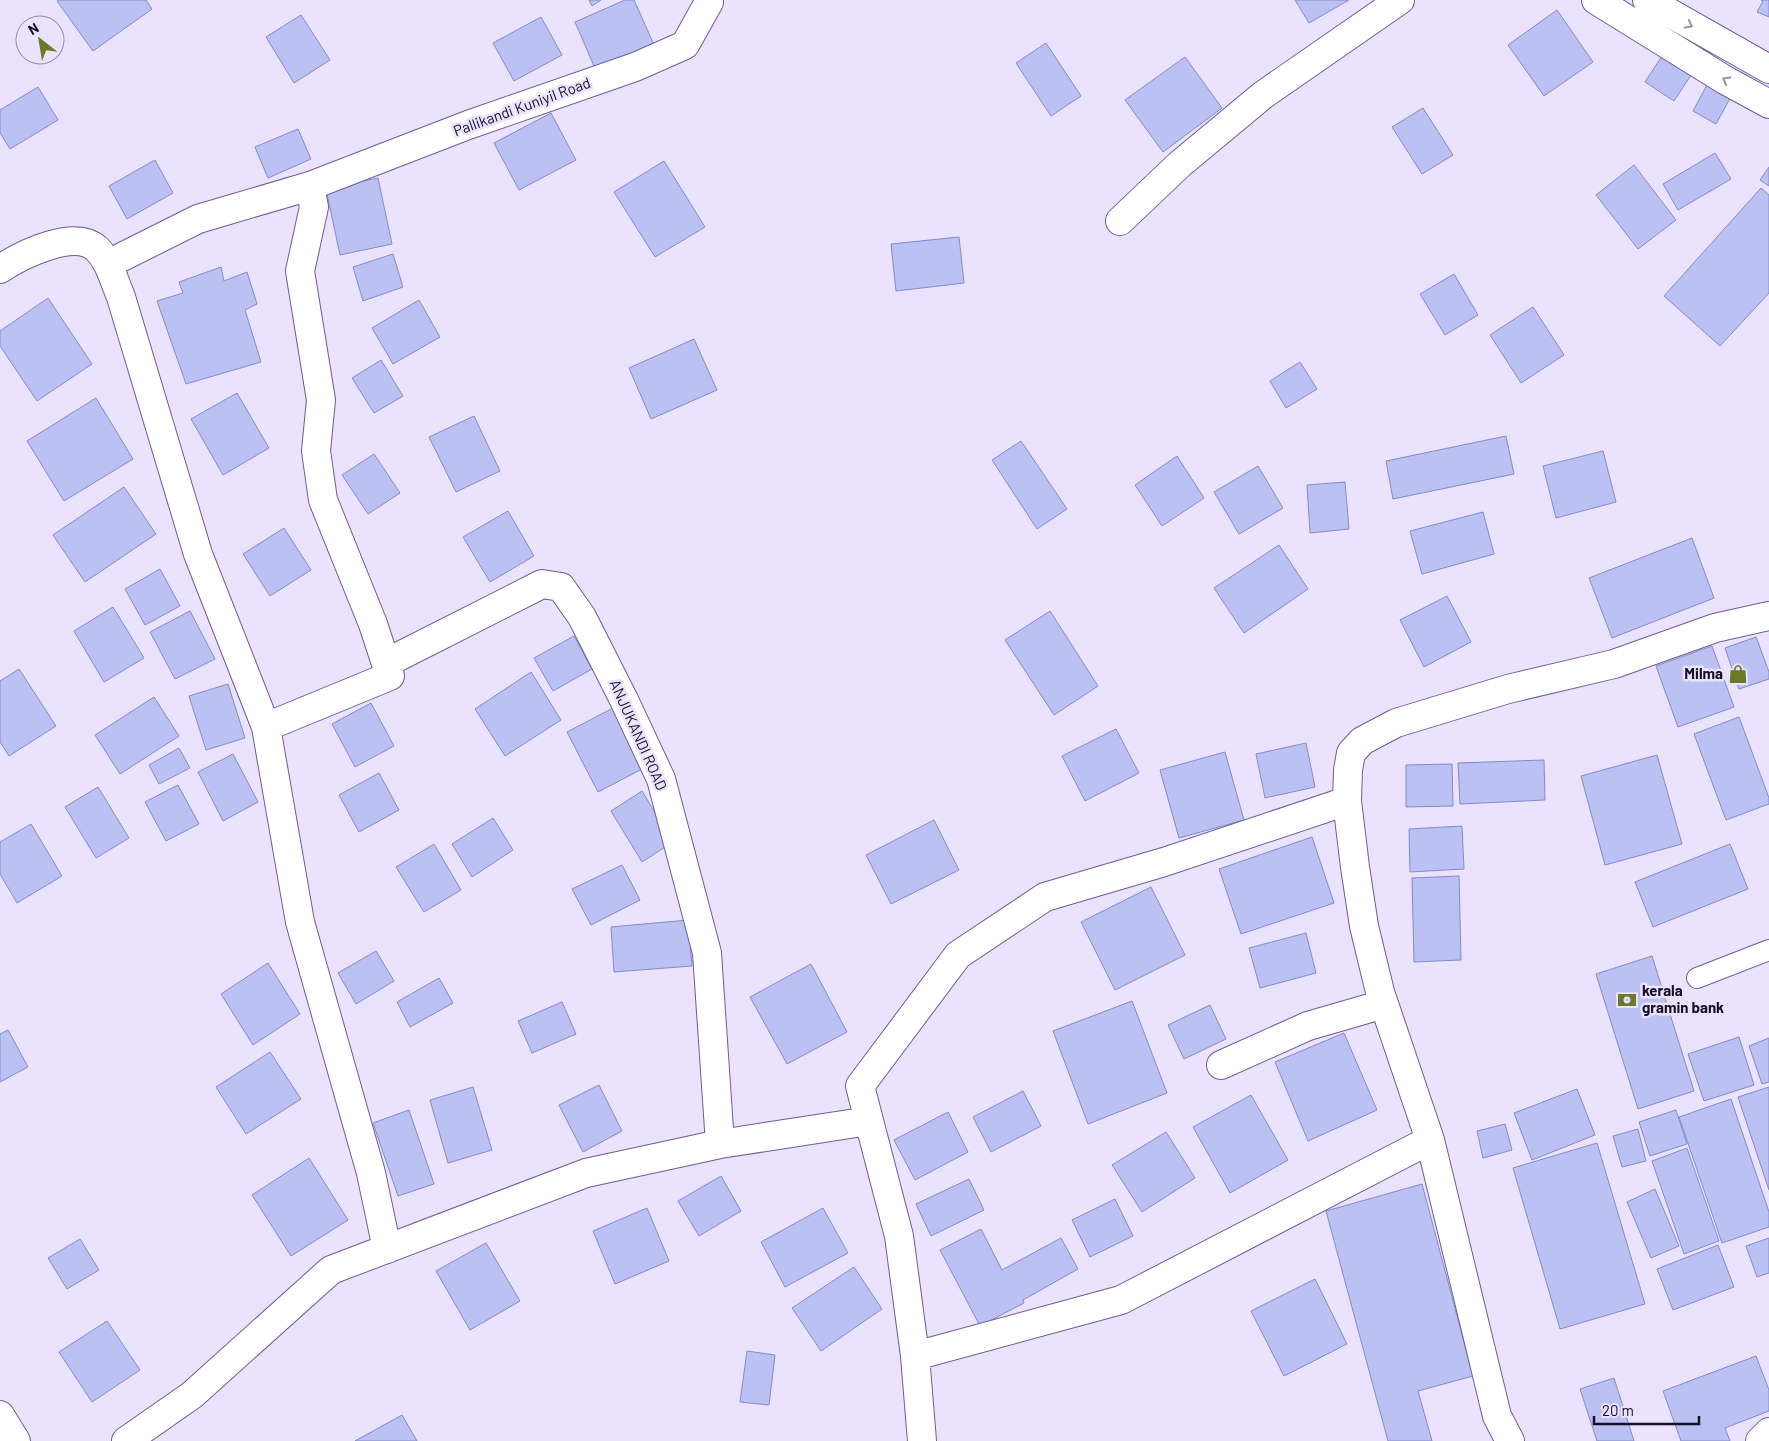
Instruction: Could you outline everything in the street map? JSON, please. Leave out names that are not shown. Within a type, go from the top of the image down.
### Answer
[{"type":"main road","name":"Pallikandi Kuniyil Road","points":[[108,264],[198,219],[310,186],[468,125],[635,66],[684,45],[709,0]]},
{"type":"main road","points":[[1120,221],[1180,164],[1263,94],[1400,0]]},
{"type":"main road","points":[[1596,0],[1725,80],[1769,104]]},
{"type":"main road","points":[[1647,0],[1769,69]]},
{"type":"main road","points":[[266,727],[390,676],[373,624],[323,500],[316,451],[320,400],[300,271],[314,207],[310,186]]},
{"type":"main road","points":[[0,269],[35,251],[65,242],[84,242],[96,248],[108,264],[121,297],[198,554],[266,727],[300,922],[371,1173],[387,1249]]},
{"type":"main road","name":"ANJUKANDI ROAD","points":[[386,663],[542,584],[560,587],[582,617],[661,779],[706,953],[720,1144]]},
{"type":"main road","points":[[1510,1441],[1497,1416],[1430,1140],[1384,1004],[1364,926],[1354,867],[1347,801],[1348,770],[1351,753],[1362,742],[1396,723],[1508,689],[1614,664],[1715,628],[1769,616]]},
{"type":"main road","points":[[922,1441],[915,1356],[899,1236],[860,1086],[958,955],[1045,897],[1164,862],[1347,801]]},
{"type":"main road","points":[[1221,1065],[1308,1026],[1384,1004]]},
{"type":"main road","points":[[126,1441],[192,1395],[331,1270],[586,1173],[720,1144],[869,1121]]},
{"type":"main road","points":[[915,1356],[1121,1300],[1430,1140]]},
{"type":"main road","points":[[0,1415],[16,1441]]},
{"type":"main road","points":[[1760,1441],[1769,1432]]},
{"type":"lane","points":[[1697,978],[1769,950]]},
{"type":"building","points":[[146,0],[152,9],[93,51],[57,1]]},
{"type":"building","points":[[589,0],[601,0],[592,6]]},
{"type":"building","points":[[625,0],[634,0],[655,47],[597,73],[575,22]]},
{"type":"building","points":[[1295,0],[1349,0],[1309,23]]},
{"type":"building","points":[[1761,0],[1769,0],[1769,17],[1757,12],[1763,1]]},
{"type":"building","points":[[1557,10],[1593,62],[1544,96],[1508,45]]},
{"type":"building","points":[[301,15],[330,60],[294,83],[266,37]]},
{"type":"building","points":[[541,17],[562,55],[514,81],[493,43]]},
{"type":"building","points":[[1046,43],[1081,96],[1051,116],[1016,63]]},
{"type":"building","points":[[1662,56],[1691,75],[1674,101],[1645,82]]},
{"type":"building","points":[[1185,57],[1222,108],[1163,152],[1125,100]]},
{"type":"building","points":[[1709,81],[1733,93],[1716,124],[1693,111]]},
{"type":"building","points":[[38,87],[58,120],[10,149],[0,133],[0,110]]},
{"type":"building","points":[[1423,108],[1453,155],[1422,174],[1392,127]]},
{"type":"building","points":[[551,113],[576,160],[519,190],[494,143]]},
{"type":"building","points":[[298,129],[311,159],[268,178],[255,147]]},
{"type":"building","points":[[1715,153],[1731,179],[1678,210],[1663,184]]},
{"type":"building","points":[[155,160],[173,193],[127,219],[109,186]]},
{"type":"building","points":[[664,161],[705,227],[655,257],[614,192]]},
{"type":"building","points":[[1634,165],[1676,220],[1638,249],[1596,195]]},
{"type":"building","points":[[1769,167],[1769,186],[1760,180]]},
{"type":"building","points":[[378,178],[392,244],[340,255],[326,189]]},
{"type":"building","points":[[1761,188],[1769,195],[1769,293],[1720,346],[1664,296]]},
{"type":"building","points":[[959,237],[964,283],[896,291],[891,244]]},
{"type":"building","points":[[393,254],[403,287],[363,301],[353,267]]},
{"type":"building","points":[[221,267],[224,281],[247,272],[257,304],[245,310],[261,362],[186,384],[157,301],[183,293],[179,282]]},
{"type":"building","points":[[1454,274],[1478,315],[1445,335],[1420,294]]},
{"type":"building","points":[[48,298],[92,364],[37,401],[0,346],[0,331]]},
{"type":"building","points":[[419,300],[440,337],[393,364],[372,328]]},
{"type":"building","points":[[1533,307],[1564,355],[1521,383],[1490,335]]},
{"type":"building","points":[[694,339],[717,390],[651,419],[629,368]]},
{"type":"building","points":[[381,360],[403,396],[374,413],[352,378]]},
{"type":"building","points":[[1300,362],[1317,389],[1286,408],[1270,381]]},
{"type":"building","points":[[237,393],[269,448],[223,475],[191,419]]},
{"type":"building","points":[[96,398],[133,459],[64,501],[27,441]]},
{"type":"building","points":[[474,416],[500,471],[456,492],[429,437]]},
{"type":"building","points":[[1506,436],[1514,474],[1393,499],[1386,461]]},
{"type":"building","points":[[1021,441],[1067,509],[1037,529],[992,460]]},
{"type":"building","points":[[1603,451],[1616,502],[1556,518],[1543,466]]},
{"type":"building","points":[[374,454],[400,493],[368,514],[342,475]]},
{"type":"building","points":[[1177,456],[1204,498],[1162,526],[1135,485]]},
{"type":"building","points":[[1258,466],[1283,508],[1239,534],[1214,492]]},
{"type":"building","points":[[1345,482],[1349,529],[1310,533],[1307,485]]},
{"type":"building","points":[[124,487],[156,534],[85,582],[53,535]]},
{"type":"building","points":[[508,511],[534,556],[490,582],[463,537]]},
{"type":"building","points":[[1483,512],[1494,554],[1422,574],[1410,531]]},
{"type":"building","points":[[284,528],[311,570],[270,596],[243,554]]},
{"type":"building","points":[[1692,538],[1714,598],[1612,638],[1589,578]]},
{"type":"building","points":[[1279,545],[1308,589],[1244,633],[1214,588]]},
{"type":"building","points":[[160,569],[180,606],[145,625],[125,589]]},
{"type":"building","points":[[1447,596],[1471,642],[1424,667],[1400,620]]},
{"type":"building","points":[[113,607],[144,658],[104,682],[74,631]]},
{"type":"building","points":[[190,611],[215,659],[175,679],[150,632]]},
{"type":"building","points":[[1050,611],[1098,686],[1054,715],[1005,640]]},
{"type":"building","points":[[574,636],[592,669],[553,691],[534,658]]},
{"type":"building","points":[[1756,637],[1769,672],[1769,679],[1739,689],[1725,648]]},
{"type":"building","points":[[1712,646],[1734,707],[1678,727],[1656,666]]},
{"type":"building","points":[[19,669],[56,726],[9,756],[0,742],[0,681]]},
{"type":"building","points":[[531,672],[561,720],[505,756],[475,709]]},
{"type":"building","points":[[228,684],[245,738],[206,750],[189,696]]},
{"type":"building","points":[[154,697],[179,736],[120,774],[95,735]]},
{"type":"building","points":[[371,703],[394,746],[355,767],[332,724]]},
{"type":"building","points":[[615,707],[646,767],[598,792],[567,732]]},
{"type":"building","points":[[1739,717],[1769,798],[1769,804],[1726,820],[1694,734]]},
{"type":"building","points":[[1116,729],[1139,773],[1085,801],[1062,756]]},
{"type":"building","points":[[1306,743],[1315,787],[1265,798],[1256,754]]},
{"type":"building","points":[[179,748],[190,768],[159,784],[149,765]]},
{"type":"building","points":[[1225,752],[1244,820],[1179,838],[1160,770]]},
{"type":"building","points":[[233,754],[258,802],[223,821],[198,772]]},
{"type":"building","points":[[1657,755],[1682,844],[1605,865],[1581,776]]},
{"type":"building","points":[[1544,760],[1545,800],[1460,804],[1458,763]]},
{"type":"building","points":[[1452,764],[1453,806],[1406,807],[1406,765]]},
{"type":"building","points":[[379,773],[399,810],[359,832],[339,795]]},
{"type":"building","points":[[178,785],[199,824],[166,841],[145,802]]},
{"type":"building","points":[[98,787],[129,838],[96,858],[65,807]]},
{"type":"building","points":[[642,791],[673,842],[642,862],[611,811]]},
{"type":"building","points":[[493,818],[513,850],[472,877],[452,844]]},
{"type":"building","points":[[934,820],[959,870],[891,904],[866,855]]},
{"type":"building","points":[[31,824],[62,876],[17,903],[0,874],[0,842]]},
{"type":"building","points":[[1462,826],[1464,869],[1410,872],[1409,829]]},
{"type":"building","points":[[1312,837],[1334,903],[1241,934],[1219,869]]},
{"type":"building","points":[[434,844],[461,890],[424,912],[396,867]]},
{"type":"building","points":[[1730,844],[1748,889],[1653,927],[1635,882]]},
{"type":"building","points":[[622,865],[640,900],[591,925],[572,889]]},
{"type":"building","points":[[1459,876],[1461,960],[1414,962],[1412,878]]},
{"type":"building","points":[[1151,887],[1185,955],[1115,990],[1081,922]]},
{"type":"building","points":[[688,920],[692,966],[614,972],[611,927]]},
{"type":"building","points":[[1306,933],[1316,973],[1260,988],[1249,948]]},
{"type":"building","points":[[376,951],[394,981],[356,1004],[338,973]]},
{"type":"building","points":[[1652,956],[1694,1091],[1638,1109],[1596,974]]},
{"type":"building","points":[[268,963],[300,1014],[253,1045],[221,994]]},
{"type":"building","points":[[811,964],[847,1032],[787,1064],[750,997]]},
{"type":"building","points":[[439,978],[453,1003],[410,1027],[397,1002]]},
{"type":"building","points":[[1132,1001],[1167,1093],[1088,1124],[1053,1031]]},
{"type":"building","points":[[562,1002],[576,1034],[532,1053],[518,1021]]},
{"type":"building","points":[[1210,1005],[1226,1039],[1184,1059],[1168,1025]]},
{"type":"building","points":[[8,1030],[28,1067],[0,1082],[0,1034]]},
{"type":"building","points":[[1344,1033],[1377,1110],[1308,1141],[1275,1062]]},
{"type":"building","points":[[1739,1037],[1754,1085],[1704,1101],[1688,1054]]},
{"type":"building","points":[[1769,1038],[1769,1082],[1762,1084],[1749,1046]]},
{"type":"building","points":[[270,1052],[301,1099],[246,1134],[216,1087]]},
{"type":"building","points":[[599,1085],[622,1131],[583,1152],[559,1105]]},
{"type":"building","points":[[473,1087],[492,1150],[448,1163],[430,1100]]},
{"type":"building","points":[[1769,1087],[1769,1190],[1738,1097]]},
{"type":"building","points":[[1577,1089],[1595,1135],[1532,1160],[1514,1113]]},
{"type":"building","points":[[1023,1091],[1041,1126],[991,1152],[973,1117]]},
{"type":"building","points":[[1251,1095],[1288,1160],[1230,1193],[1193,1127]]},
{"type":"building","points":[[1731,1099],[1769,1212],[1769,1227],[1722,1243],[1679,1117]]},
{"type":"building","points":[[409,1110],[434,1184],[398,1196],[373,1123]]},
{"type":"building","points":[[1676,1110],[1687,1144],[1650,1156],[1639,1122]]},
{"type":"building","points":[[948,1112],[968,1152],[915,1180],[894,1140]]},
{"type":"building","points":[[1505,1124],[1512,1150],[1483,1158],[1477,1131]]},
{"type":"building","points":[[1638,1129],[1646,1161],[1622,1167],[1613,1136]]},
{"type":"building","points":[[1166,1132],[1195,1178],[1142,1212],[1112,1165]]},
{"type":"building","points":[[1597,1143],[1645,1304],[1560,1329],[1513,1168]]},
{"type":"building","points":[[1687,1148],[1719,1241],[1684,1254],[1652,1161]]},
{"type":"building","points":[[309,1158],[348,1220],[291,1256],[252,1195]]},
{"type":"building","points":[[721,1176],[741,1211],[699,1236],[678,1201]]},
{"type":"building","points":[[969,1179],[984,1210],[931,1236],[916,1204]]},
{"type":"building","points":[[1422,1184],[1473,1376],[1418,1391],[1432,1441],[1388,1441],[1326,1211]]},
{"type":"building","points":[[1655,1189],[1679,1246],[1651,1258],[1627,1202]]},
{"type":"building","points":[[1115,1199],[1133,1236],[1090,1257],[1072,1220]]},
{"type":"building","points":[[647,1208],[669,1261],[615,1284],[593,1231]]},
{"type":"building","points":[[823,1208],[848,1253],[785,1287],[761,1242]]},
{"type":"building","points":[[981,1229],[1002,1270],[1061,1238],[1078,1269],[1023,1300],[1024,1303],[980,1326],[940,1250]]},
{"type":"building","points":[[1769,1238],[1769,1273],[1757,1277],[1746,1246]]},
{"type":"building","points":[[80,1239],[99,1270],[67,1289],[48,1258]]},
{"type":"building","points":[[486,1243],[520,1301],[470,1330],[436,1271]]},
{"type":"building","points":[[1718,1245],[1734,1287],[1673,1310],[1657,1269]]},
{"type":"building","points":[[854,1267],[882,1309],[821,1351],[792,1308]]},
{"type":"building","points":[[1315,1279],[1347,1344],[1284,1376],[1251,1311]]},
{"type":"building","points":[[107,1321],[140,1370],[92,1402],[59,1352]]},
{"type":"building","points":[[747,1351],[775,1355],[769,1405],[740,1402]]},
{"type":"building","points":[[1756,1356],[1769,1390],[1769,1411],[1725,1428],[1730,1441],[1681,1441],[1663,1391]]},
{"type":"building","points":[[1614,1378],[1634,1441],[1597,1441],[1580,1389]]},
{"type":"building","points":[[402,1415],[417,1441],[355,1441]]},
{"type":"place","name":"Milma","points":[[1738,674]]},
{"type":"place","name":"kerala gramin bank","points":[[1627,1000]]}]
